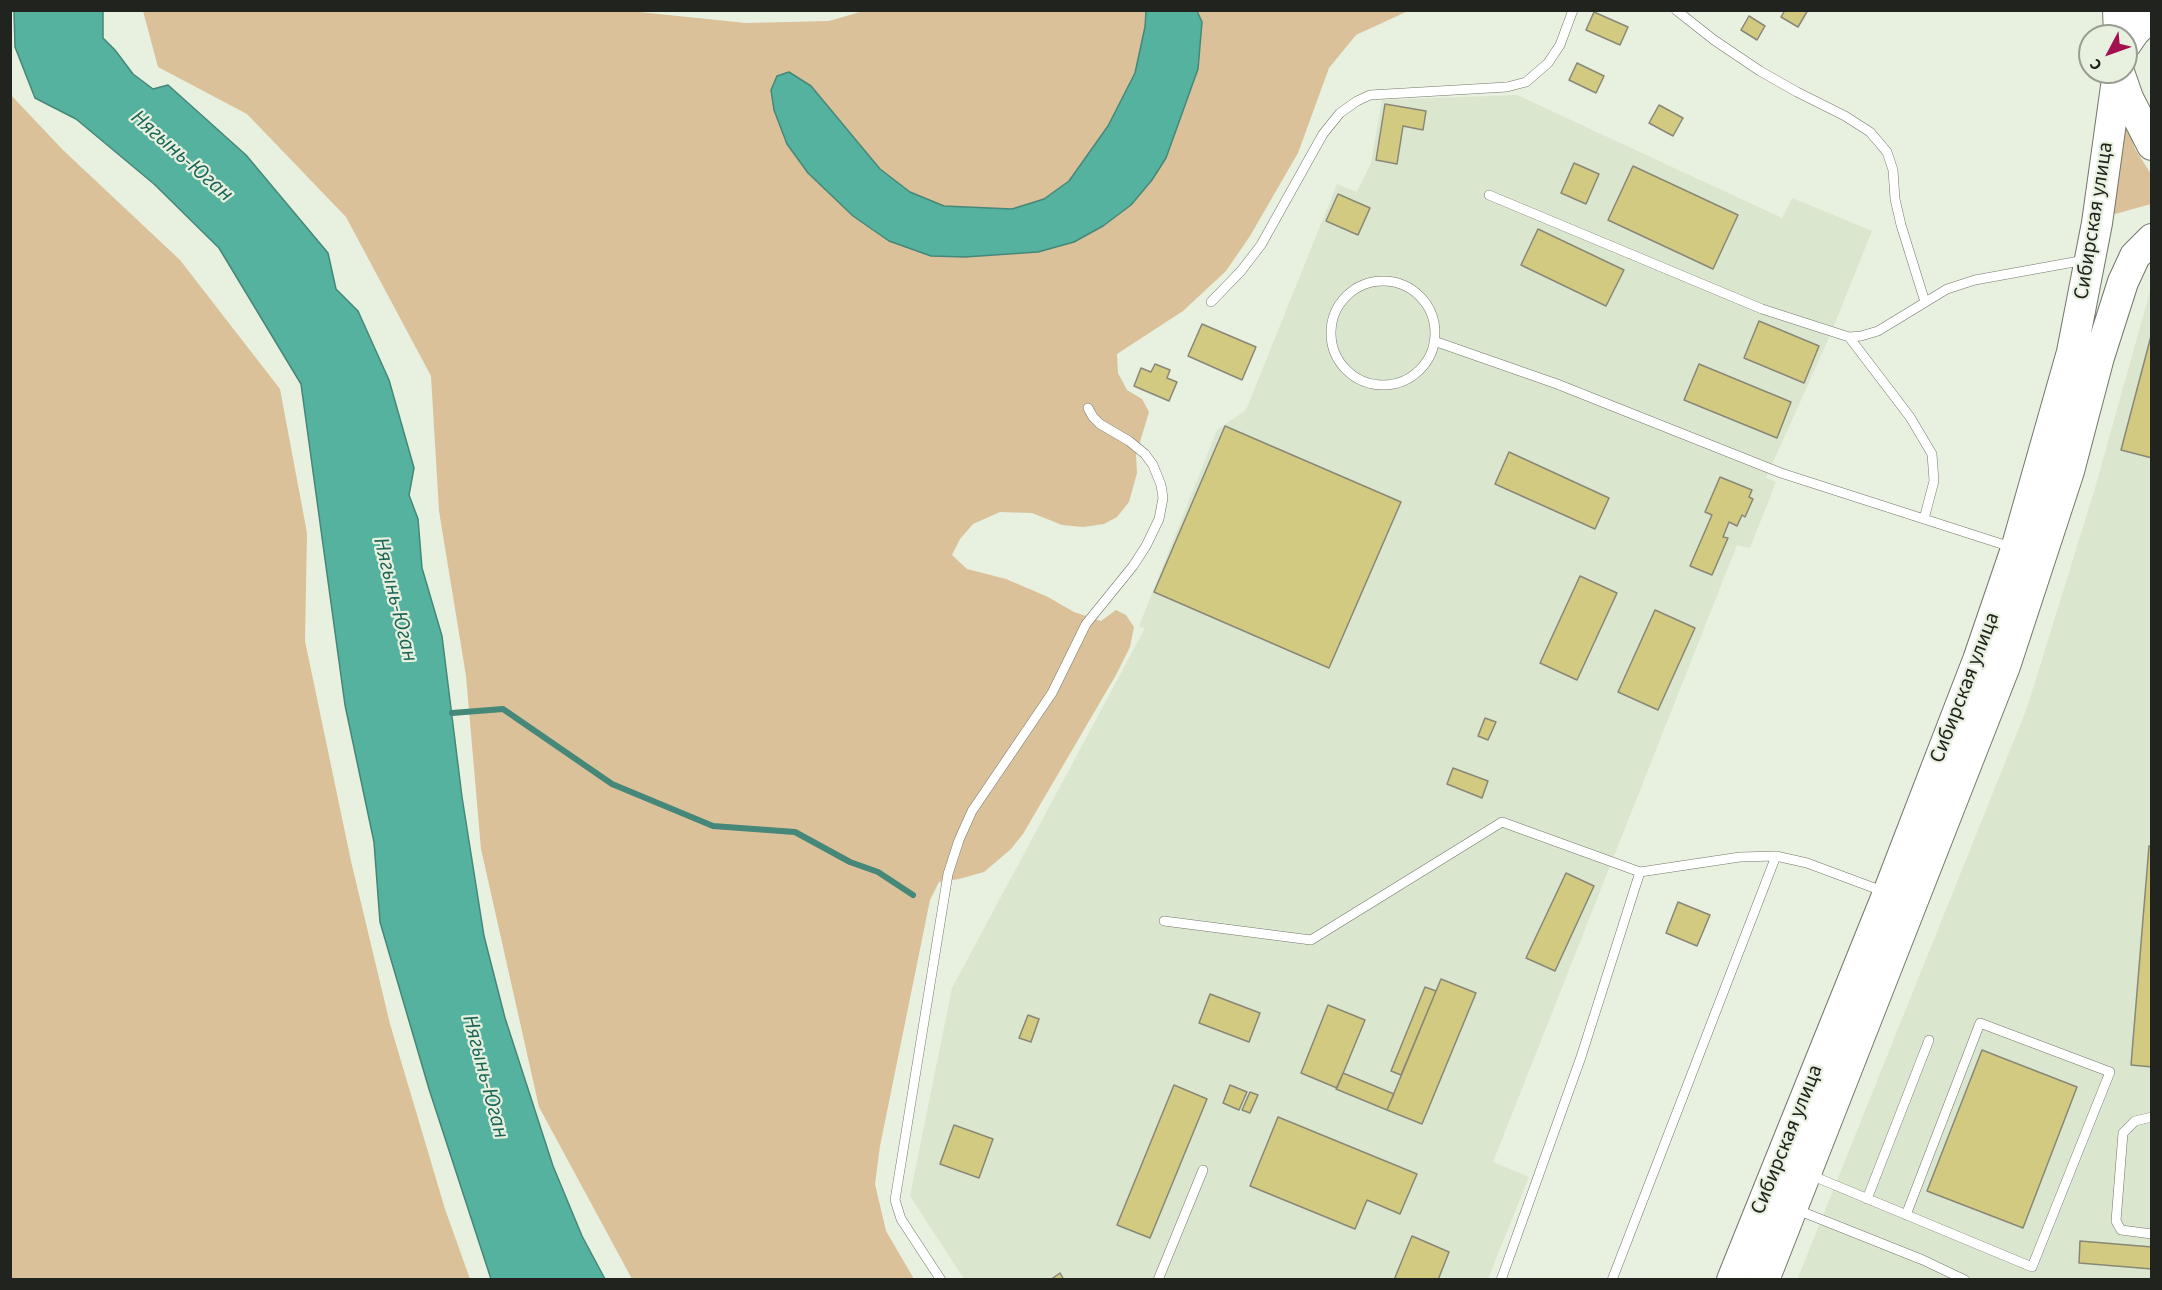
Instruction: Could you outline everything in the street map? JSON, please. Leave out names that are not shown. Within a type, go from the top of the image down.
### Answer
[{"type":"main road","points":[[2138,28],[2151,15]]},
{"type":"main road","name":"Сибирская улица","points":[[1732,1280],[1888,893],[1978,660],[2016,549],[2072,352],[2097,223],[2117,84]]},
{"type":"main road","points":[[2124,84],[2151,145]]},
{"type":"main road","name":"Сибирская улица","points":[[1764,1280],[2005,666],[2069,471],[2099,357],[2123,282],[2135,256],[2151,239]]},
{"type":"lane","points":[[1211,302],[1261,246],[1323,134],[1340,113],[1370,95],[1507,87],[1526,82],[1548,63],[1560,45],[1573,10]]},
{"type":"lane","points":[[1676,10],[1714,40],[1760,71],[1797,93],[1845,116],[1870,132],[1887,152],[1893,170],[1895,199],[1901,225],[1925,302]]},
{"type":"lane","points":[[1489,195],[1762,309],[1849,338],[1878,331],[1947,289],[1975,280],[2090,260]]},
{"type":"lane","points":[[1375,281],[1393,282],[1410,289],[1424,300],[1433,316],[1436,335],[1434,341],[1432,353],[1422,368],[1408,380],[1391,385],[1372,385],[1356,378],[1342,366],[1333,350],[1330,332],[1334,314],[1343,298],[1358,287],[1375,281]]},
{"type":"lane","points":[[1849,338],[1911,417],[1932,454],[1934,482],[1924,519]]},
{"type":"lane","points":[[1434,341],[1557,384],[1782,473],[2016,549]]},
{"type":"lane","points":[[941,1280],[902,1219],[895,1200],[948,874],[959,840],[972,811],[1052,693],[1086,624],[1133,566],[1146,546],[1159,519],[1163,498],[1161,484],[1153,465],[1145,454],[1129,441],[1100,424],[1088,408]]},
{"type":"lane","points":[[1164,921],[1311,940],[1502,822],[1640,872],[1740,857],[1776,856],[1807,863],[1888,893]]},
{"type":"lane","points":[[1612,1280],[1776,856]]},
{"type":"lane","points":[[1502,1280],[1581,1057],[1640,872]]},
{"type":"lane","points":[[1806,1174],[2032,1267],[2110,1072],[1980,1023],[1906,1215]]},
{"type":"lane","points":[[1867,1199],[1929,1040]]},
{"type":"lane","points":[[2151,1117],[2134,1121],[2122,1133],[2116,1221],[2121,1230],[2151,1234]]},
{"type":"lane","points":[[1158,1280],[1203,1170]]},
{"type":"lane","points":[[1792,1209],[1923,1260],[1965,1280]]},
{"type":"shaded area","points":[[620,10],[746,23],[829,21],[867,10],[1146,11],[1145,27],[1135,73],[1108,126],[1069,181],[1044,199],[1012,209],[944,206],[910,192],[880,169],[811,86],[787,144],[1038,252],[1074,242],[1103,226],[1131,205],[1152,180],[1166,158],[1198,69],[1202,22],[1197,11],[1408,11],[1356,35],[1329,68],[1298,153],[1250,236],[1226,271],[1183,311],[1117,354],[1118,373],[1127,390],[1142,399],[1149,412],[1136,455],[1137,473],[1129,502],[1117,517],[1104,524],[1083,527],[1062,525],[1032,513],[1000,512],[973,524],[960,539],[952,555],[967,569],[1006,579],[1048,597],[1074,612],[1101,621],[1116,610],[1126,615],[1134,627],[1130,647],[1116,675],[1023,834],[1011,849],[984,872],[939,882],[930,900],[880,1146],[875,1184],[886,1231],[914,1279],[632,1279],[539,1107],[481,849],[466,676],[439,511],[431,376],[346,217],[247,114],[158,67],[143,11]]},
{"type":"shaded area","points":[[10,94],[63,150],[180,260],[280,389],[307,533],[305,641],[351,861],[390,1024],[445,1209],[470,1279],[11,1279]]},
{"type":"shaded area","points":[[1517,95],[1782,218],[1792,198],[1872,231],[1831,333],[1766,478],[1776,482],[1750,548],[1737,545],[1493,1162],[1529,1177],[1488,1279],[964,1279],[910,1196],[952,988],[1145,628],[1139,626],[1217,430],[1246,410],[1337,184],[1357,192],[1371,163],[1382,100]]},
{"type":"shaded area","points":[[2124,124],[2128,126],[2135,149],[2151,174],[2151,204],[2115,214],[2112,211]]},
{"type":"shaded area","points":[[2151,288],[2151,1279],[1797,1280],[2027,708],[2095,488]]},
{"type":"water","name":"Нягынь-Юган","points":[[14,11],[103,11],[103,38],[133,74],[153,89],[168,85],[246,155],[328,253],[336,289],[358,311],[389,380],[414,468],[409,495],[418,519],[422,568],[442,636],[462,797],[484,936],[505,1018],[553,1166],[582,1236],[605,1279],[491,1279],[429,1089],[380,922],[374,842],[345,705],[301,384],[219,248],[154,184],[76,119],[35,98],[15,47]]},
{"type":"water","points":[[1146,11],[1197,11],[1202,22],[1198,69],[1166,158],[1152,180],[1131,205],[1103,226],[1074,242],[1038,252],[965,257],[931,256],[889,241],[853,216],[808,173],[787,144],[774,110],[771,90],[777,76],[789,72],[811,86],[880,169],[910,192],[944,206],[1012,209],[1044,199],[1069,181],[1108,126],[1135,73],[1145,27]]},
{"type":"building","points":[[1785,10],[1808,10],[1798,27],[1781,17]]},
{"type":"building","points":[[1594,12],[1628,27],[1620,45],[1586,30]]},
{"type":"building","points":[[1749,16],[1765,26],[1757,40],[1741,30]]},
{"type":"building","points":[[1577,63],[1604,76],[1596,93],[1569,80]]},
{"type":"building","points":[[1385,104],[1426,111],[1423,130],[1403,126],[1397,164],[1376,160]]},
{"type":"building","points":[[1659,105],[1683,118],[1673,136],[1649,123]]},
{"type":"building","points":[[1574,163],[1599,174],[1586,204],[1561,193]]},
{"type":"building","points":[[1633,166],[1738,215],[1713,269],[1608,220]]},
{"type":"building","points":[[1338,194],[1370,208],[1358,235],[1326,221]]},
{"type":"building","points":[[1538,229],[1624,270],[1606,306],[1521,265]]},
{"type":"building","points":[[1759,321],[1819,346],[1804,383],[1744,358]]},
{"type":"building","points":[[1202,324],[1256,347],[1242,380],[1188,356]]},
{"type":"building","points":[[2152,336],[2152,458],[2121,450]]},
{"type":"building","points":[[1155,364],[1170,370],[1167,378],[1177,382],[1169,401],[1134,386],[1141,368],[1151,372]]},
{"type":"building","points":[[1699,364],[1791,402],[1777,438],[1684,400]]},
{"type":"building","points":[[1225,426],[1401,502],[1329,668],[1154,592]]},
{"type":"building","points":[[1509,452],[1609,498],[1595,529],[1495,484]]},
{"type":"building","points":[[1720,477],[1752,490],[1749,497],[1753,499],[1745,517],[1742,515],[1737,526],[1729,522],[1723,537],[1728,538],[1712,575],[1690,566],[1712,515],[1705,512]]},
{"type":"building","points":[[1580,576],[1617,593],[1577,680],[1540,663]]},
{"type":"building","points":[[1655,610],[1695,628],[1658,710],[1618,692]]},
{"type":"building","points":[[1485,718],[1496,722],[1488,740],[1478,736]]},
{"type":"building","points":[[1453,768],[1488,781],[1482,798],[1447,784]]},
{"type":"building","points":[[2149,846],[2152,846],[2152,1067],[2131,1065]]},
{"type":"building","points":[[1566,873],[1594,886],[1555,971],[1526,958]]},
{"type":"building","points":[[1678,902],[1710,915],[1697,946],[1666,933]]},
{"type":"building","points":[[1441,979],[1476,993],[1422,1124],[1387,1110]]},
{"type":"building","points":[[1425,987],[1436,991],[1401,1075],[1391,1071]]},
{"type":"building","points":[[1210,994],[1260,1013],[1249,1042],[1199,1023]]},
{"type":"building","points":[[1328,1005],[1365,1020],[1337,1088],[1301,1073]]},
{"type":"building","points":[[1028,1015],[1039,1019],[1031,1042],[1019,1038]]},
{"type":"building","points":[[1982,1050],[2077,1087],[2023,1228],[1927,1191]]},
{"type":"building","points":[[1343,1073],[1394,1094],[1387,1110],[1336,1089]]},
{"type":"building","points":[[1174,1085],[1207,1099],[1150,1238],[1117,1225]]},
{"type":"building","points":[[1230,1085],[1247,1092],[1239,1110],[1223,1103]]},
{"type":"building","points":[[1250,1092],[1258,1095],[1250,1113],[1242,1110]]},
{"type":"building","points":[[1278,1117],[1417,1174],[1400,1214],[1367,1200],[1355,1229],[1250,1186]]},
{"type":"building","points":[[954,1125],[993,1139],[979,1178],[940,1164]]},
{"type":"building","points":[[1412,1236],[1449,1252],[1438,1280],[1394,1280]]},
{"type":"building","points":[[2080,1241],[2152,1247],[2152,1269],[2079,1263]]},
{"type":"building","points":[[1060,1273],[1064,1280],[1050,1280]]},
{"type":"waterway","points":[[452,713],[503,709],[612,784],[713,826],[795,832],[850,862],[878,872],[913,895]]}]
